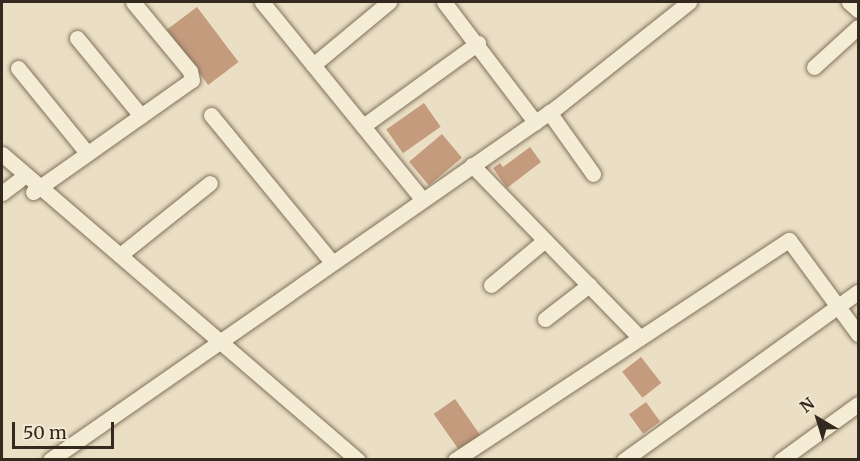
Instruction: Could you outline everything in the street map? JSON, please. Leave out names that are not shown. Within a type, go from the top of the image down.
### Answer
[{"type":"street","points":[[36,189],[189,84],[192,76],[133,2]]},
{"type":"street","points":[[264,2],[422,199]]},
{"type":"street","points":[[314,65],[389,2]]},
{"type":"street","points":[[444,2],[478,43],[535,122]]},
{"type":"street","points":[[50,459],[214,340],[549,112],[689,2]]},
{"type":"street","points":[[849,2],[858,10]]},
{"type":"street","points":[[814,67],[858,27]]},
{"type":"street","points":[[77,38],[141,116]]},
{"type":"street","points":[[363,126],[478,43]]},
{"type":"street","points":[[18,68],[87,153]]},
{"type":"street","points":[[549,112],[593,174]]},
{"type":"street","points":[[211,115],[331,261]]},
{"type":"street","points":[[2,154],[36,189],[195,332],[214,340],[358,459]]},
{"type":"street","points":[[472,165],[640,338]]},
{"type":"street","points":[[2,168],[36,189],[120,255],[210,331],[214,340]]},
{"type":"street","points":[[2,193],[20,180]]},
{"type":"street","points":[[120,255],[210,183]]},
{"type":"street","points":[[491,285],[545,240]]},
{"type":"street","points":[[455,459],[789,240],[858,334]]},
{"type":"street","points":[[545,319],[589,285]]},
{"type":"street","points":[[624,459],[858,292]]},
{"type":"street","points":[[781,459],[858,404]]},
{"type":"building","points":[[197,7],[239,62],[208,85],[167,30]]},
{"type":"building","points":[[424,103],[441,127],[403,153],[386,129]]},
{"type":"building","points":[[442,134],[462,158],[429,185],[409,162]]},
{"type":"building","points":[[530,147],[541,162],[507,188],[493,168],[500,163],[503,167]]},
{"type":"building","points":[[641,357],[661,383],[642,398],[622,372]]},
{"type":"building","points":[[455,399],[483,439],[462,454],[434,414]]},
{"type":"building","points":[[646,402],[660,421],[643,434],[629,414]]}]
